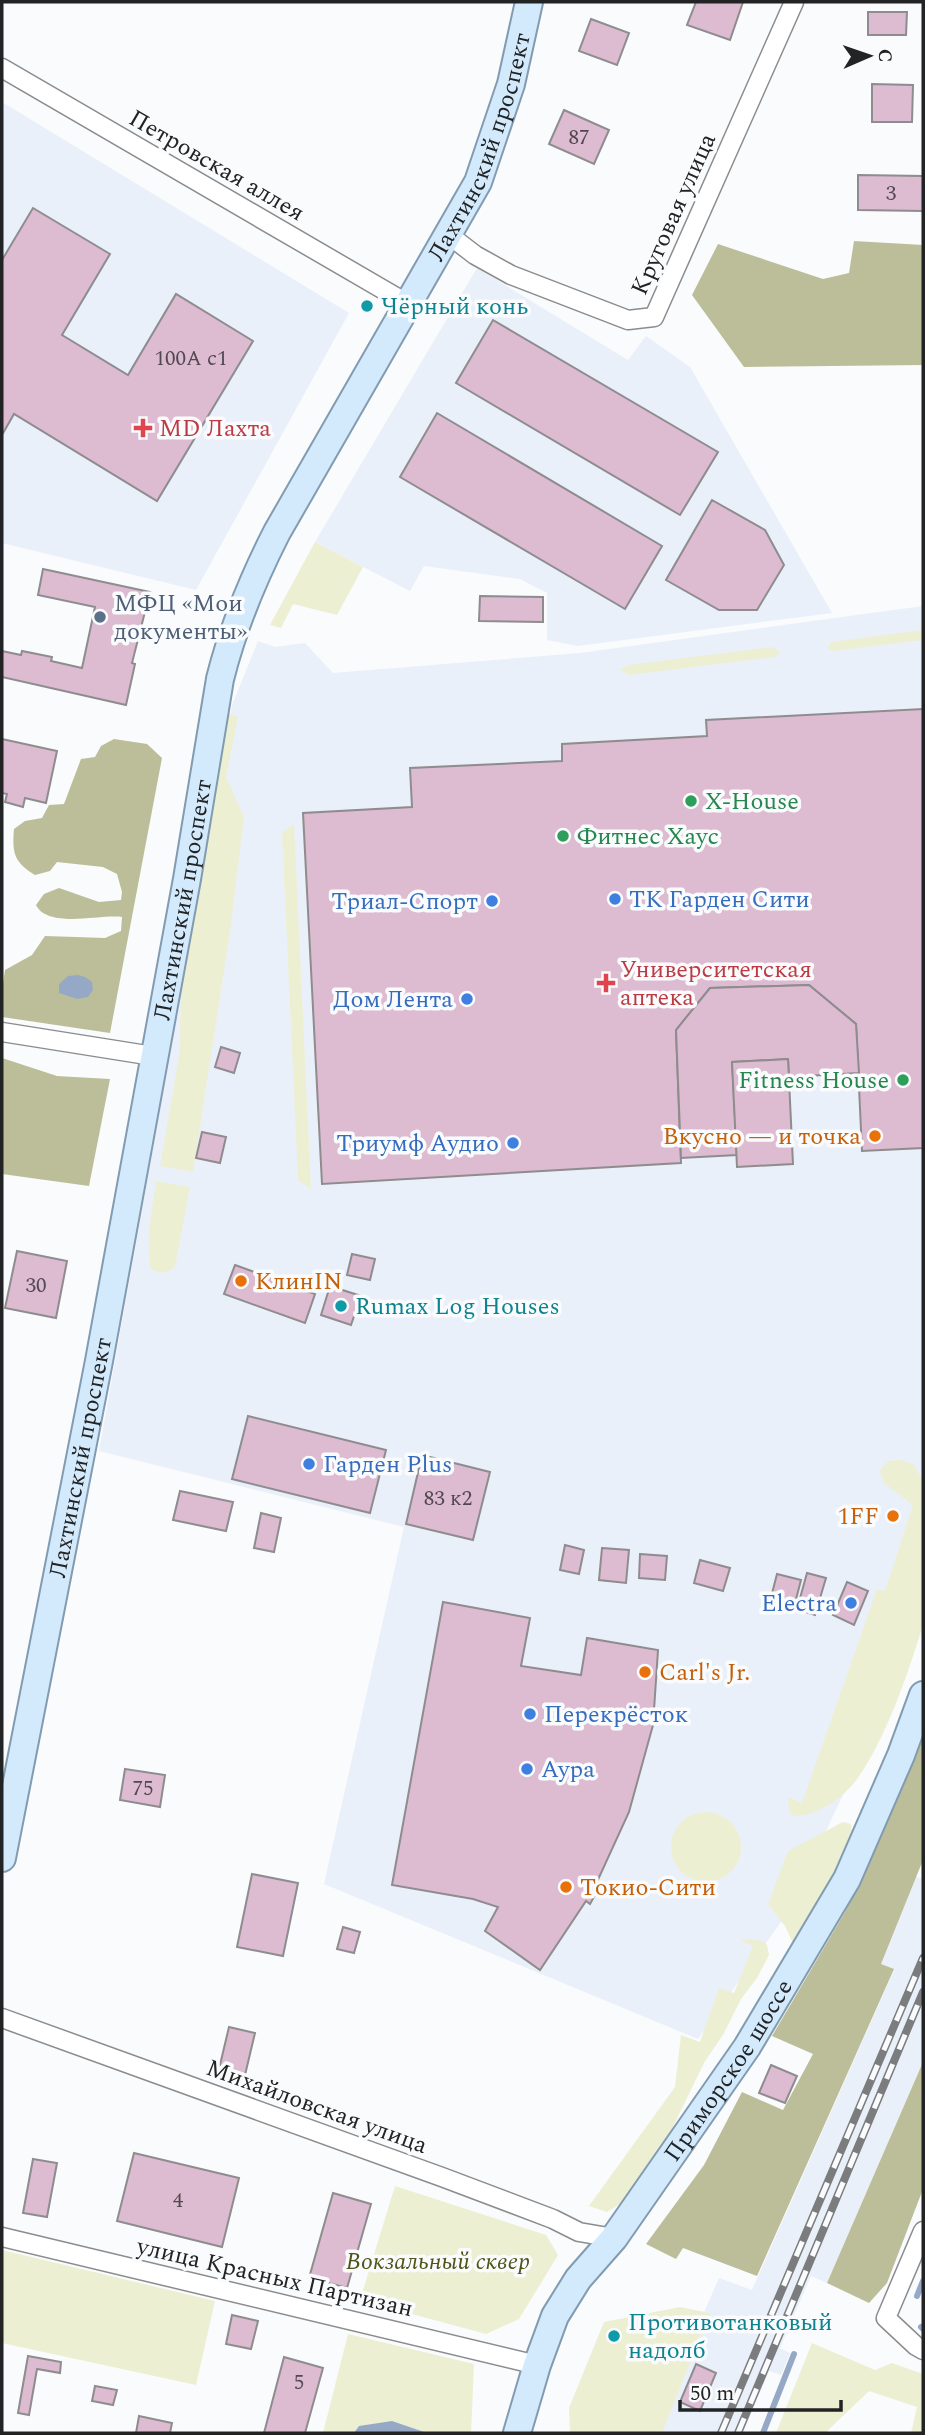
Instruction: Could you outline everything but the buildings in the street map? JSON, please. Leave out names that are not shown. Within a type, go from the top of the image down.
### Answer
[{"type":"main road","name":"Лахтинский проспект","points":[[2,1858],[99,1361],[187,879],[220,679],[228,647],[254,576],[277,532],[478,183],[512,84],[529,2]]},
{"type":"main road","name":"Приморское шоссе","points":[[517,2433],[555,2316],[578,2279],[614,2238],[747,2047],[847,1879],[901,1755],[923,1695]]},
{"type":"street","name":"Круговая улица","points":[[449,235],[475,255],[510,275],[628,320],[654,317],[794,2]]},
{"type":"street","name":"Петровская аллея","points":[[2,68],[408,304]]},
{"type":"street","points":[[2,1032],[153,1056]]},
{"type":"street","name":"Михайловская улица","points":[[2,2018],[476,2190],[553,2219],[579,2232],[614,2238]]},
{"type":"street","points":[[923,2231],[887,2318],[923,2350]]},
{"type":"street","name":"улица Красных Партизан","points":[[2,2237],[537,2365]]},
{"type":"shaded area","name":"MD Лахта","points":[[2,102],[349,313],[196,590],[2,543]]},
{"type":"shaded area","points":[[477,268],[628,360],[646,336],[690,367],[832,613],[578,646],[547,640],[547,593],[520,579],[424,566],[410,591],[315,542]]},
{"type":"shaded area","points":[[923,606],[923,1590],[888,1699],[788,1912],[698,2039],[324,1884],[404,1527],[99,1451],[232,705],[258,641],[275,647],[305,643],[333,673],[580,653]]},
{"type":"shaded area","points":[[916,1877],[923,1879],[923,2062],[827,2283],[811,2276],[780,2348],[790,2353],[781,2375],[769,2371],[743,2433],[651,2433],[719,2278],[752,2290],[894,1970],[881,1964]]},
{"type":"green space","points":[[854,241],[923,245],[923,365],[744,367],[692,295],[718,244],[823,279],[849,273]]},
{"type":"green space","points":[[315,542],[363,567],[337,615],[293,604],[281,628],[270,625]]},
{"type":"green space","points":[[923,630],[923,640],[833,651],[827,648],[831,642]]},
{"type":"green space","points":[[772,647],[781,653],[775,657],[629,675],[620,670],[628,665]]},
{"type":"green space","points":[[227,713],[238,717],[226,777],[244,817],[230,932],[193,1172],[160,1166],[180,1050],[181,974]]},
{"type":"green space","points":[[114,739],[147,744],[162,758],[110,1033],[2,1017],[5,970],[32,955],[45,936],[105,938],[121,931],[122,917],[63,919],[51,917],[36,905],[44,894],[59,888],[99,902],[121,900],[122,892],[117,874],[103,867],[57,862],[50,871],[35,875],[19,861],[13,844],[14,829],[25,821],[42,818],[49,805],[64,804],[81,759],[95,757],[101,746]]},
{"type":"green space","points":[[294,824],[311,1189],[298,1180],[282,833]]},
{"type":"green space","points":[[2,1058],[57,1076],[110,1079],[89,1186],[2,1174]]},
{"type":"green space","points":[[156,1181],[190,1187],[175,1267],[163,1272],[151,1269],[149,1258]]},
{"type":"green space","points":[[901,1460],[913,1464],[923,1480],[923,1624],[887,1725],[857,1779],[829,1805],[812,1813],[794,1816],[789,1811],[788,1797],[802,1803],[877,1589],[885,1591],[913,1505],[884,1483],[880,1471],[888,1461]]},
{"type":"green space","points":[[923,1732],[923,1860],[881,1964],[894,1969],[757,2276],[683,2248],[676,2259],[646,2244],[704,2165],[742,2092],[783,2110],[813,2054],[772,2036],[845,1912],[867,1868]]},
{"type":"green space","points":[[706,1812],[731,1822],[741,1847],[731,1872],[706,1882],[681,1872],[671,1847],[681,1822]]},
{"type":"green space","points":[[843,1822],[851,1824],[849,1850],[797,1941],[793,1943],[785,1926],[768,1904],[788,1851]]},
{"type":"green space","points":[[740,1940],[762,1941],[767,1945],[769,1955],[705,2061],[667,2139],[620,2204],[607,2212],[589,2206],[675,2087],[681,2035],[700,2042],[719,1988],[734,1993],[753,1946]]},
{"type":"green space","points":[[923,2062],[923,2189],[887,2283],[869,2303],[827,2283]]},
{"type":"green space","name":"Вокзальный сквер","points":[[395,2186],[546,2235],[558,2255],[519,2319],[486,2334],[360,2300]]},
{"type":"green space","points":[[2,2250],[215,2301],[196,2385],[2,2343]]},
{"type":"green space","points":[[680,2307],[710,2313],[662,2433],[570,2433],[569,2408],[604,2322]]},
{"type":"green space","name":"Вокзальный сквер","points":[[348,2334],[474,2364],[471,2433],[323,2433]]},
{"type":"green space","points":[[812,2343],[875,2370],[892,2363],[923,2374],[923,2433],[911,2433],[917,2407],[869,2391],[825,2433],[776,2433]]},
{"type":"water","points":[[78,975],[92,982],[93,990],[88,997],[77,999],[59,993],[59,984],[68,976]]},
{"type":"water","points":[[392,2421],[427,2433],[354,2433],[359,2426]]},
{"type":"waterway","points":[[917,2296],[923,2281]]},
{"type":"waterway","points":[[763,2433],[794,2354]]},
{"type":"railway","points":[[721,2433],[923,1958]]},
{"type":"railway","points":[[738,2433],[923,1992]]},
{"type":"place","name":"Чёрный конь","points":[[367,306]]},
{"type":"place","name":"MD Лахта","points":[[143,428]]},
{"type":"place","name":"МФЦ «Мои документы»","points":[[100,617]]},
{"type":"place","name":"X-House","points":[[691,801]]},
{"type":"place","name":"Фитнес Хаус","points":[[563,836]]},
{"type":"place","name":"ТК Гарден Сити","points":[[615,899]]},
{"type":"place","name":"Триал-Спорт","points":[[492,901]]},
{"type":"place","name":"Университетская аптека","points":[[606,983]]},
{"type":"place","name":"Дом Лента","points":[[467,999]]},
{"type":"place","name":"Fitness House","points":[[903,1080]]},
{"type":"place","name":"Вкусно — и точка","points":[[875,1136]]},
{"type":"place","name":"Триумф Аудио","points":[[513,1143]]},
{"type":"place","name":"КлинIN","points":[[241,1281]]},
{"type":"place","name":"Rumax Log Houses","points":[[341,1306]]},
{"type":"place","name":"Гарден Plus","points":[[309,1464]]},
{"type":"place","name":"1FF","points":[[893,1516]]},
{"type":"place","name":"Electra","points":[[851,1603]]},
{"type":"place","name":"Carl's Jr.","points":[[645,1672]]},
{"type":"place","name":"Перекрёсток","points":[[530,1714]]},
{"type":"place","name":"Аура","points":[[527,1769]]},
{"type":"place","name":"Токио-Сити","points":[[566,1887]]},
{"type":"place","name":"Противотанковый надолб","points":[[614,2336]]}]
